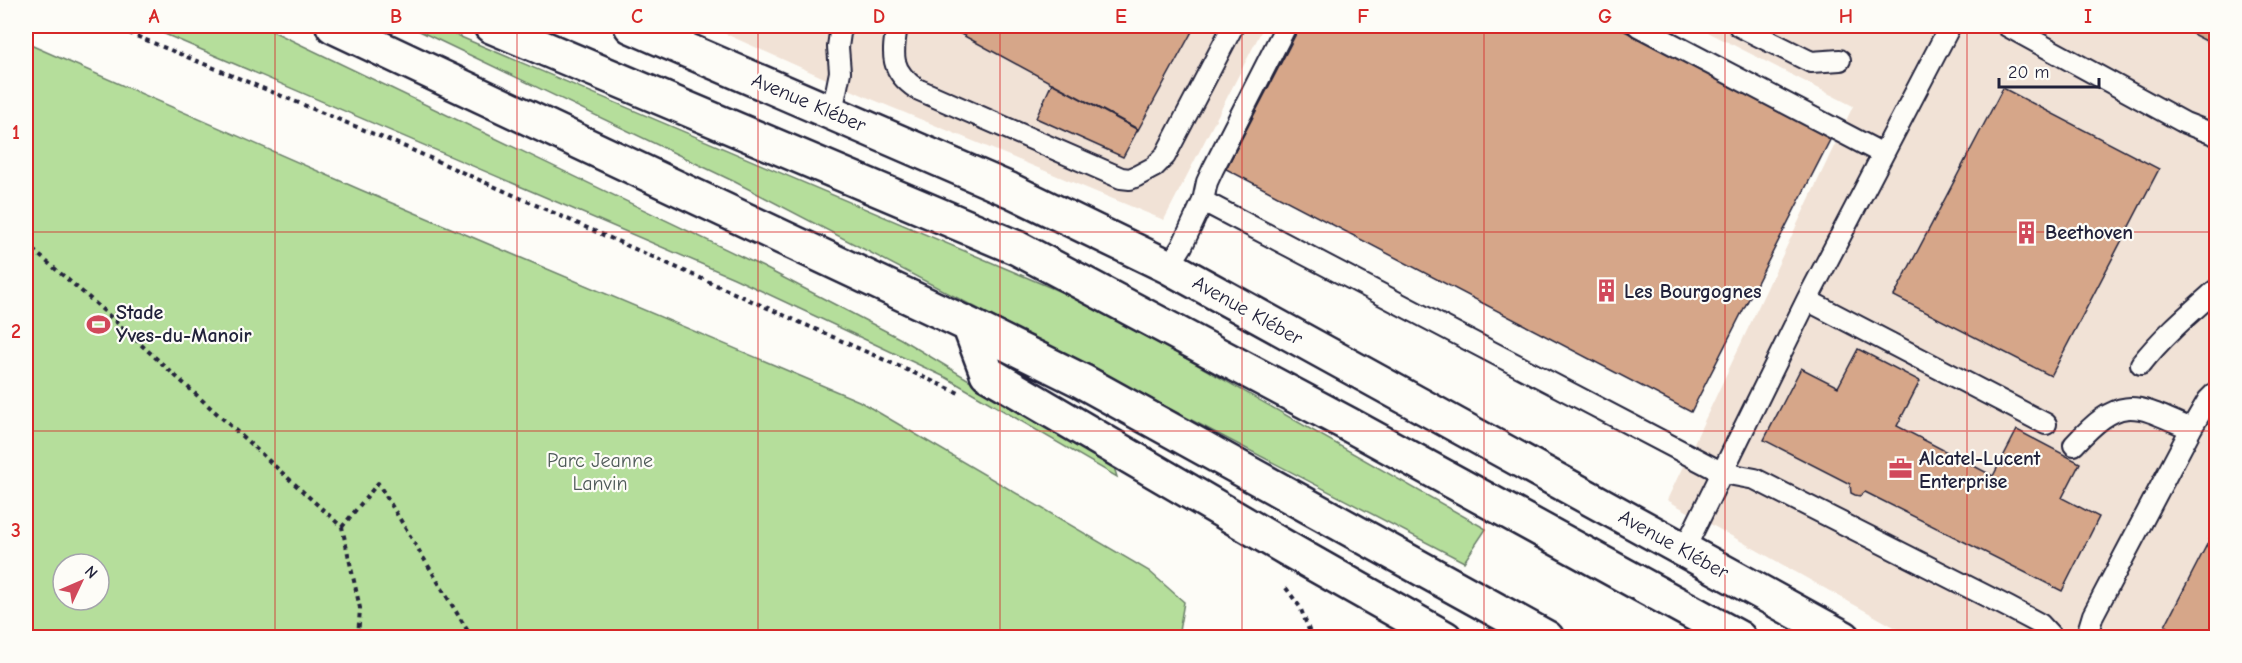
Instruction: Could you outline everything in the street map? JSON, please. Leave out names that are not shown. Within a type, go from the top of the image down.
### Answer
[{"type":"main road","points":[[333,26],[969,325],[1082,381],[1547,638]]},
{"type":"main road","points":[[491,26],[1017,248],[1348,424],[1739,638]]},
{"type":"main road","name":"Avenue Kléber","points":[[631,26],[1010,190],[1169,267],[1844,638]]},
{"type":"main road","points":[[969,325],[987,373],[1286,548],[1446,638]]},
{"type":"lane","points":[[831,112],[840,72],[837,47],[840,26]]},
{"type":"lane","points":[[897,26],[893,49],[895,64],[902,78],[917,89],[1130,179],[1154,167],[1165,156],[1233,26]]},
{"type":"lane","points":[[1169,267],[1182,246],[1203,201],[1207,182],[1213,169],[1286,26]]},
{"type":"lane","points":[[1638,26],[1883,154]]},
{"type":"lane","points":[[1739,26],[1811,62],[1840,60]]},
{"type":"lane","points":[[1684,550],[1807,300],[1950,26]]},
{"type":"lane","points":[[2007,26],[2186,123],[2217,135]]},
{"type":"lane","points":[[1203,201],[1724,472],[1755,479],[2008,606],[2040,624],[2054,638]]},
{"type":"lane","points":[[2141,364],[2158,343],[2217,290]]},
{"type":"lane","points":[[1807,300],[2046,424]]},
{"type":"lane","points":[[2086,638],[2093,615],[2191,429],[2208,400],[2217,392]]},
{"type":"lane","points":[[2074,445],[2098,420],[2130,406],[2149,411],[2191,429]]},
{"type":"path","points":[[112,26],[403,146],[967,398]]},
{"type":"path","points":[[26,244],[342,527],[360,608],[358,638]]},
{"type":"path","points":[[342,527],[378,483],[472,638]]},
{"type":"path","points":[[1282,583],[1300,607],[1312,638]]},
{"type":"shaded area","points":[[708,26],[1264,26],[1164,220],[869,98]]},
{"type":"shaded area","points":[[1696,26],[2216,26],[2216,637],[1912,637],[1667,500],[1853,106]]},
{"type":"green space","points":[[146,26],[262,26],[763,267],[901,339],[1114,467],[1117,477],[947,378],[734,278]]},
{"type":"green space","points":[[409,26],[435,26],[1094,306],[1486,529],[1464,562],[735,182]]},
{"type":"green space","name":"Parc Jeanne Lanvin","points":[[26,43],[361,190],[859,401],[1149,571],[1184,602],[1178,637],[26,637]]},
{"type":"building","points":[[946,26],[1195,26],[1138,130]]},
{"type":"building","name":"Les Bourgognes","points":[[1300,26],[1615,26],[1831,138],[1691,412],[1226,169]]},
{"type":"building","points":[[2177,26],[2216,26],[2216,46]]},
{"type":"building","points":[[1052,83],[1138,129],[1123,157],[1036,118]]},
{"type":"building","name":"Beethoven","points":[[2003,88],[2159,169],[2051,376],[1894,296]]},
{"type":"building","name":"Alcatel-Lucent Enterprise","points":[[1858,349],[1920,381],[1897,426],[1993,476],[2017,430],[2080,463],[2062,498],[2099,517],[2062,591],[1865,492],[1860,496],[1851,493],[1850,484],[1764,440],[1801,368],[1838,387]]},
{"type":"building","points":[[2216,527],[2216,638],[2187,638],[2165,626]]},
{"type":"place","name":"Beethoven","points":[[2027,232]]},
{"type":"place","name":"Les Bourgognes","points":[[1606,291]]},
{"type":"place","name":"Stade Yves-du-Manoir","points":[[98,324]]},
{"type":"place","name":"Alcatel-Lucent Enterprise","points":[[1901,469]]}]
